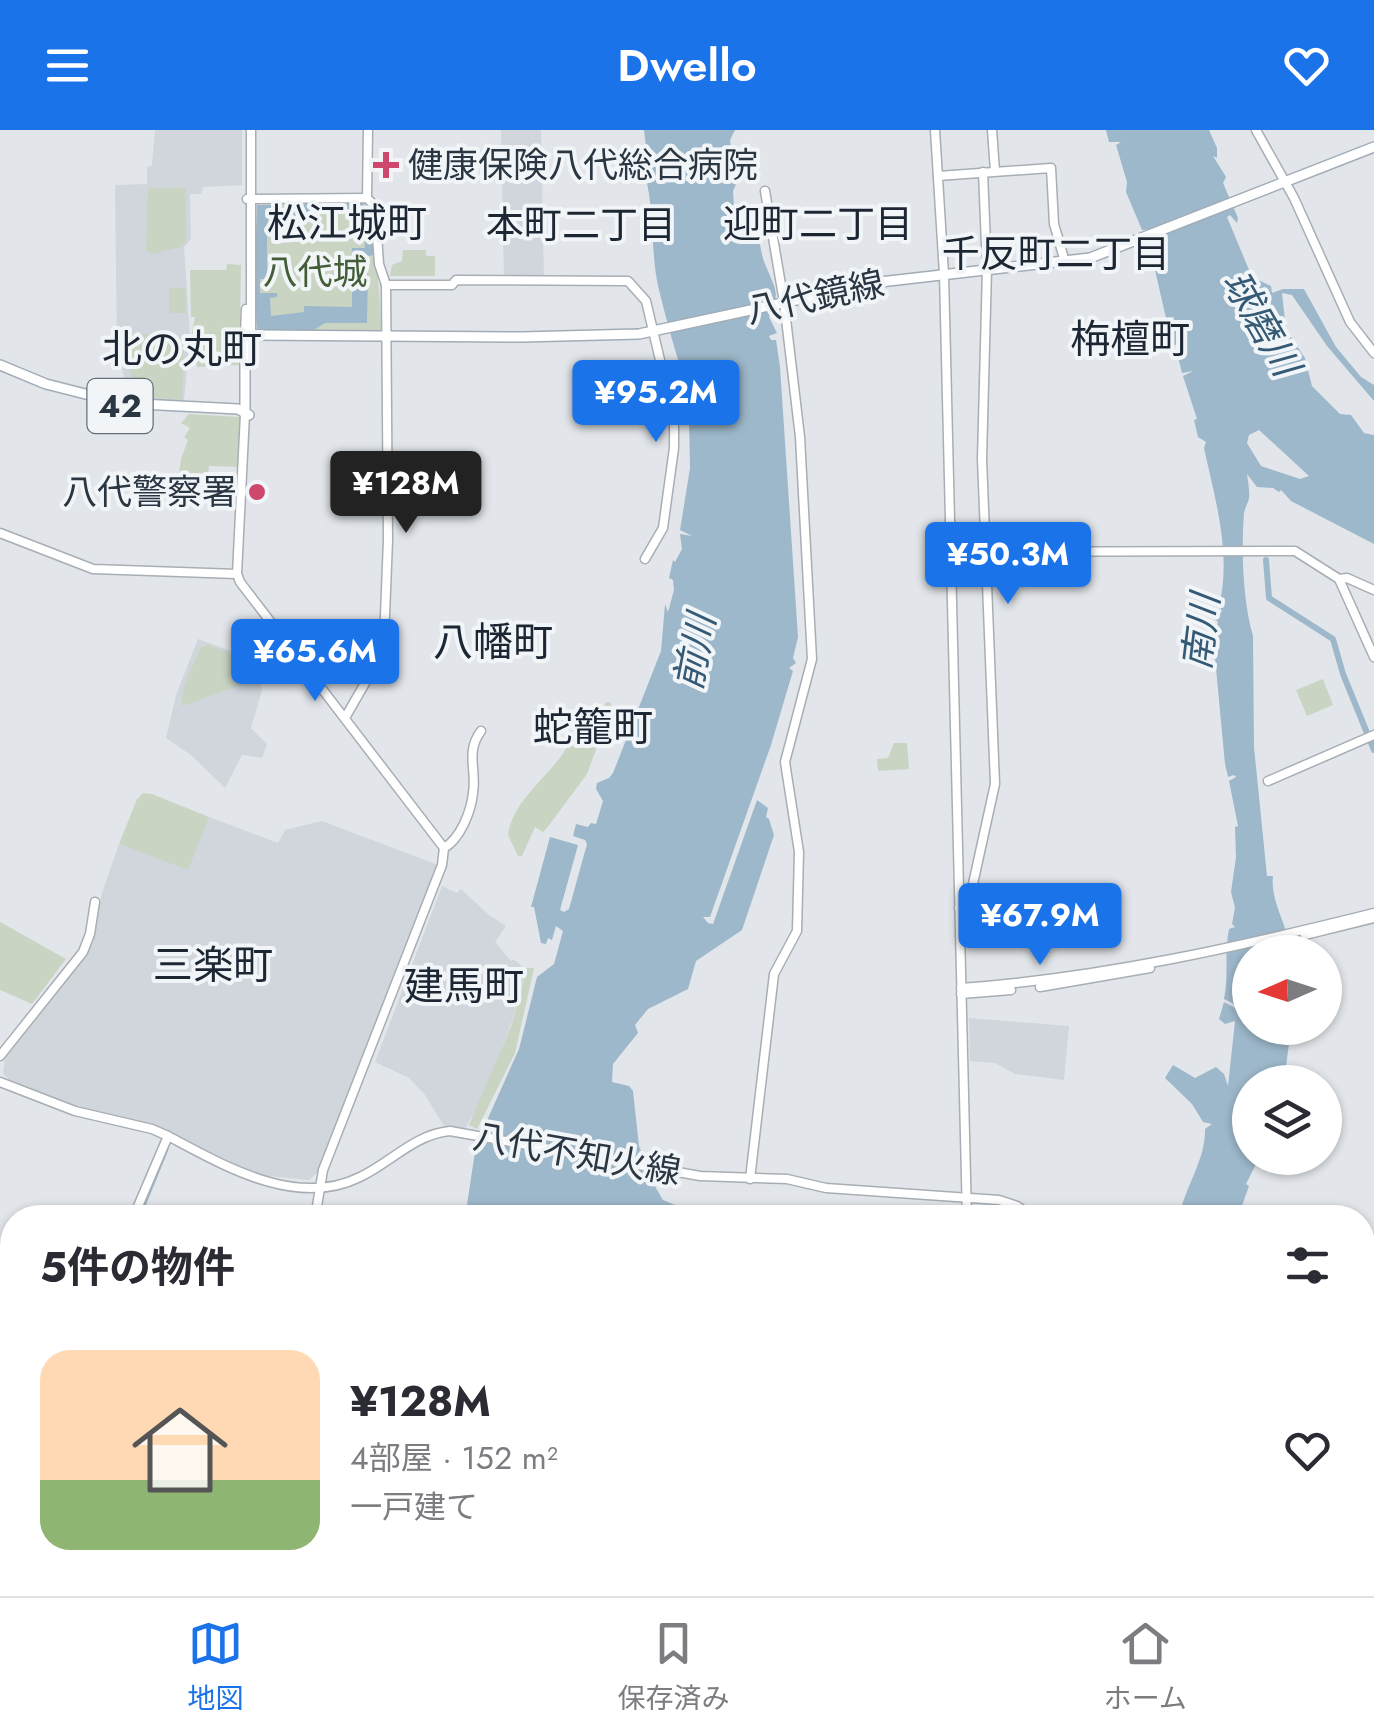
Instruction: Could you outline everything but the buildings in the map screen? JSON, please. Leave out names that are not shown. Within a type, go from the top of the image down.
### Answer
[{"type":"main road","points":[[1284,182],[1374,148]]},
{"type":"main road","name":"八代鏡線","points":[[248,338],[522,337],[655,331],[880,282],[1090,258],[1284,182]]},
{"type":"main road","points":[[248,338],[248,415]]},
{"type":"main road","name":"42","points":[[0,367],[45,388],[122,407],[248,415]]},
{"type":"street","points":[[248,338],[249,130]]},
{"type":"street","points":[[346,716],[380,657],[388,556],[386,285],[379,264],[375,206],[367,198],[368,130]]},
{"type":"street","points":[[935,130],[944,274],[968,1205]]},
{"type":"street","points":[[992,130],[995,172]]},
{"type":"street","points":[[1256,130],[1350,322],[1374,353]]},
{"type":"street","points":[[938,176],[1051,168],[1054,224],[1065,262]]},
{"type":"street","points":[[959,908],[970,902],[995,784],[982,459],[988,269],[983,172]]},
{"type":"street","points":[[750,1179],[774,974],[777,963],[793,942],[798,922],[799,852],[785,762],[812,659],[803,466],[765,191]]},
{"type":"street","points":[[249,200],[367,198]]},
{"type":"street","points":[[386,285],[452,286],[453,280],[631,282],[646,301],[655,331],[671,401],[674,448],[664,528],[645,560]]},
{"type":"street","points":[[248,415],[237,574],[346,716]]},
{"type":"street","points":[[248,415],[242,580],[446,847]]},
{"type":"street","points":[[0,533],[94,570],[237,574]]},
{"type":"street","points":[[951,552],[1295,551],[1340,579],[1374,658]]},
{"type":"street","points":[[1340,579],[1374,590]]},
{"type":"street","points":[[318,1205],[321,1186],[446,847],[456,841],[474,794],[471,750],[481,731]]},
{"type":"street","points":[[1268,781],[1370,737]]},
{"type":"street","points":[[0,1056],[83,952],[95,902]]},
{"type":"street","points":[[961,991],[1056,985],[1124,973],[1374,915]]},
{"type":"street","points":[[961,991],[1201,955]]},
{"type":"street","name":"八代不知火線","points":[[0,1082],[75,1111],[152,1129],[257,1181],[321,1186],[360,1178],[434,1134],[462,1132],[688,1174],[968,1197],[1012,1205]]},
{"type":"street","points":[[139,1205],[168,1136]]},
{"type":"shaded area","points":[[155,130],[242,130],[242,185],[203,187],[201,194],[190,194],[191,239],[184,247],[190,337],[184,401],[132,398],[117,357],[115,185],[147,184]]},
{"type":"shaded area","points":[[501,130],[541,130],[544,278],[504,279]]},
{"type":"shaded area","points":[[198,639],[253,659],[262,690],[251,728],[267,744],[262,758],[242,755],[225,788],[191,755],[166,738],[176,695]]},
{"type":"shaded area","points":[[209,817],[278,843],[285,830],[322,821],[438,865],[329,1147],[319,1171],[309,1180],[258,1175],[152,1124],[77,1106],[3,1074],[5,1059],[93,942],[102,893],[119,844],[187,869]]},
{"type":"shaded area","points":[[442,886],[457,893],[461,889],[506,926],[495,942],[511,961],[514,959],[526,970],[513,1019],[483,1096],[464,1131],[444,1126],[409,1078],[375,1062]]},
{"type":"shaded area","points":[[969,1018],[1069,1026],[1064,1080],[1015,1074],[995,1063],[970,1061]]},
{"type":"green space","points":[[148,188],[186,188],[186,240],[180,247],[153,254],[146,250]]},
{"type":"green space","name":"八代城","points":[[361,202],[371,209],[373,216],[381,332],[257,330],[257,205]]},
{"type":"green space","points":[[403,250],[426,250],[426,256],[435,256],[435,276],[390,276],[392,265],[402,261]]},
{"type":"green space","points":[[227,264],[241,265],[239,365],[197,367],[190,270],[226,270]]},
{"type":"green space","points":[[169,288],[186,288],[186,313],[169,313]]},
{"type":"green space","points":[[123,335],[184,337],[182,400],[138,396],[124,354]]},
{"type":"green space","points":[[189,414],[240,417],[240,467],[209,466],[207,486],[177,488],[188,440],[184,437],[190,428],[181,423]]},
{"type":"green space","points":[[209,645],[240,658],[247,670],[241,685],[182,706],[191,668],[201,647]]},
{"type":"green space","points":[[1323,679],[1333,705],[1307,716],[1296,690]]},
{"type":"green space","points":[[606,702],[611,703],[611,709],[587,774],[547,828],[543,832],[535,827],[522,856],[518,856],[508,835],[516,813],[562,755],[576,730],[595,717]]},
{"type":"green space","points":[[894,743],[907,743],[909,769],[878,771],[877,759],[888,758]]},
{"type":"green space","points":[[143,793],[209,817],[188,870],[119,844]]},
{"type":"green space","points":[[0,922],[66,959],[32,1004],[0,990]]},
{"type":"green space","points":[[527,968],[534,968],[515,1053],[477,1129],[469,1125],[512,1024]]},
{"type":"water","name":"前川","points":[[644,130],[735,130],[730,140],[736,184],[735,224],[742,220],[757,239],[758,232],[762,257],[776,295],[769,317],[777,333],[769,336],[776,340],[780,367],[798,637],[793,658],[796,663],[789,668],[793,671],[771,745],[710,917],[703,917],[708,923],[713,924],[757,800],[768,808],[766,817],[774,835],[742,930],[696,961],[688,989],[648,1009],[635,1025],[638,1033],[613,1064],[612,1082],[629,1086],[633,1091],[639,1146],[645,1161],[660,1172],[653,1183],[663,1200],[675,1205],[467,1205],[476,1145],[519,1049],[537,977],[554,964],[563,931],[556,926],[552,940],[541,943],[531,907],[550,837],[578,845],[560,910],[564,912],[569,909],[587,844],[573,836],[576,824],[596,824],[603,801],[597,783],[613,773],[661,651],[665,604],[668,612],[674,590],[669,578],[673,560],[682,549],[680,534],[692,536],[680,530],[690,468],[689,417],[685,412],[686,397],[680,392],[685,391],[686,384],[656,276],[645,175]]},
{"type":"water","name":"球磨川","points":[[1106,130],[1209,130],[1217,148],[1217,158],[1213,156],[1226,177],[1223,183],[1237,223],[1230,215],[1227,217],[1252,277],[1271,286],[1272,293],[1304,289],[1336,347],[1361,377],[1374,385],[1374,401],[1327,346],[1292,295],[1282,293],[1286,330],[1305,358],[1312,386],[1340,414],[1351,415],[1364,433],[1374,435],[1374,544],[1291,501],[1281,490],[1257,487],[1247,474],[1249,496],[1244,513],[1243,561],[1253,636],[1254,747],[1267,876],[1273,876],[1274,896],[1286,935],[1232,935],[1232,1003],[1224,999],[1229,929],[1235,927],[1231,892],[1238,826],[1229,781],[1236,777],[1228,777],[1225,764],[1215,658],[1215,619],[1222,611],[1219,606],[1223,547],[1206,442],[1198,437],[1194,420],[1197,419],[1183,376],[1193,371],[1182,373],[1176,349],[1184,344],[1174,345],[1167,321],[1175,317],[1166,318],[1149,244],[1155,240],[1153,229],[1142,230],[1126,192],[1127,182],[1116,145],[1121,142],[1109,142]],"holes":[[[1259,430],[1309,476],[1300,479],[1261,466],[1247,443],[1249,435]]]},
{"type":"water","points":[[361,202],[370,212],[374,255],[362,257],[361,267],[368,268],[367,323],[325,323],[312,331],[257,331],[257,205],[272,205],[271,226],[279,227],[283,210],[299,208],[303,203]],"holes":[[[341,210],[341,214],[364,214],[365,248],[352,248],[352,307],[304,306],[304,312],[271,316],[270,298],[277,297],[277,293],[260,293],[260,279],[267,279],[267,237],[289,236],[290,221],[312,221],[312,214]]]},
{"type":"water","points":[[1224,1002],[1232,1006],[1232,1022],[1225,1024],[1219,1019]]},
{"type":"water","points":[[1232,1045],[1289,1045],[1286,1065],[1232,1065],[1232,1175],[1250,1175],[1242,1205],[1183,1205],[1202,1151],[1205,1129],[1212,1124],[1203,1122],[1192,1104],[1165,1078],[1173,1065],[1195,1078],[1216,1067],[1224,1074],[1228,1086]]},
{"type":"waterway","points":[[1266,560],[1269,598],[1333,639],[1374,750]]},
{"type":"waterway","points":[[143,1205],[166,1149]]},
{"type":"place","name":"健康保険八代総合病院","points":[[386,165]]},
{"type":"place","name":"八代警察署","points":[[257,492]]},
{"type":"district","name":"松江城町","points":[[347,223]]},
{"type":"district","name":"迎町二丁目","points":[[818,224]]},
{"type":"district","name":"本町二丁目","points":[[581,225]]},
{"type":"district","name":"千反町二丁目","points":[[1056,254]]},
{"type":"district","name":"栴檀町","points":[[1130,339]]},
{"type":"district","name":"北の丸町","points":[[182,349]]},
{"type":"district","name":"八幡町","points":[[493,642]]},
{"type":"district","name":"蛇籠町","points":[[593,727]]},
{"type":"district","name":"三楽町","points":[[213,965]]},
{"type":"district","name":"建馬町","points":[[464,986]]},
{"type":"water label","name":"南川","points":[[1201,632]]}]
